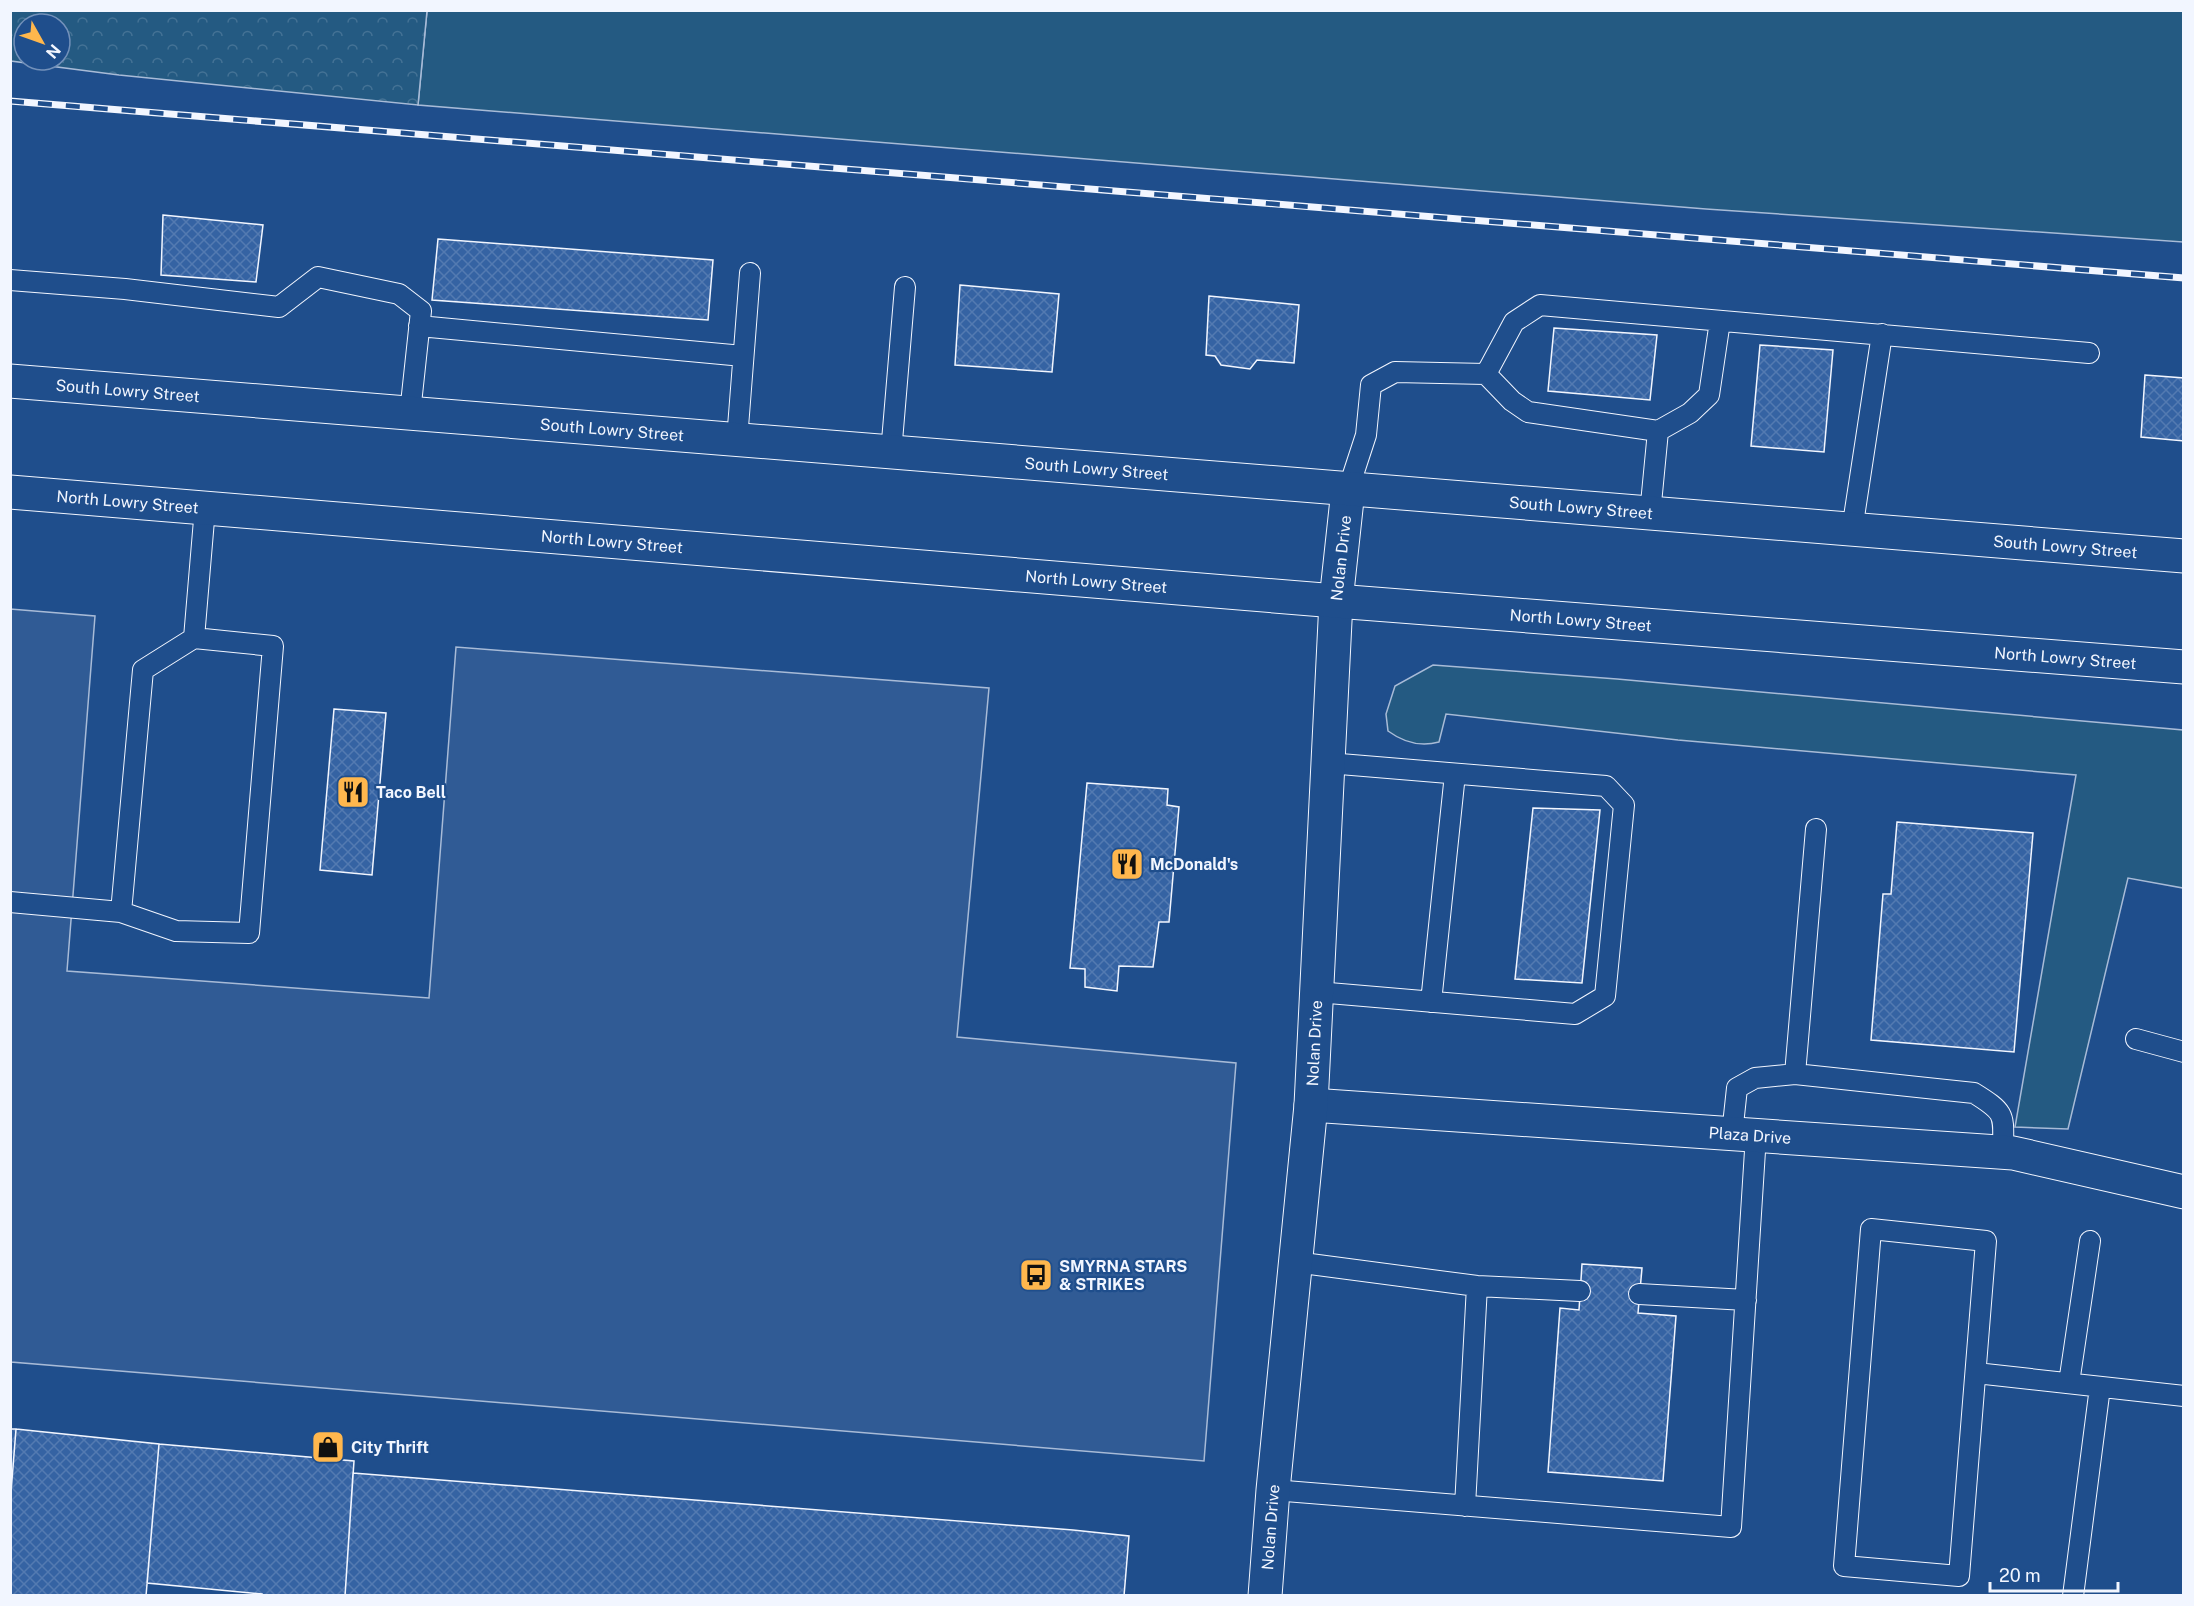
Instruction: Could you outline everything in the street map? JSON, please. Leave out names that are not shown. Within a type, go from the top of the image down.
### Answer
[{"type":"main road","name":"South Lowry Street","points":[[10,381],[2184,556]]},
{"type":"main road","name":"Nolan Drive","points":[[1265,1596],[1273,1490],[1311,1105],[1336,601],[1348,490]]},
{"type":"main road","name":"North Lowry Street","points":[[10,492],[1336,601],[2184,667]]},
{"type":"main road","name":"Plaza Drive","points":[[1311,1105],[2013,1153],[2184,1192]]},
{"type":"lane","points":[[737,440],[750,273]]},
{"type":"lane","points":[[10,280],[125,289],[279,307],[318,277],[399,294],[420,311],[410,413]]},
{"type":"lane","points":[[891,453],[904,287]]},
{"type":"lane","points":[[1486,374],[1514,322],[1540,305],[2089,353]]},
{"type":"lane","points":[[1348,490],[1366,435],[1371,386],[1395,372],[1486,374],[1512,401],[1528,412],[1658,431],[1690,413],[1709,395],[1720,321]]},
{"type":"lane","points":[[419,326],[743,357]]},
{"type":"lane","points":[[1852,530],[1882,334]]},
{"type":"lane","points":[[1650,514],[1658,431]]},
{"type":"lane","points":[[194,638],[205,508]]},
{"type":"lane","points":[[10,903],[121,912],[176,931],[249,933],[273,646],[194,638],[143,670],[121,912]]},
{"type":"lane","points":[[1317,992],[1575,1014],[1605,996],[1624,805],[1606,786],[1328,763]]},
{"type":"lane","points":[[1431,1002],[1455,774]]},
{"type":"lane","points":[[1795,1074],[1816,829]]},
{"type":"lane","points":[[2136,1039],[2184,1052]]},
{"type":"lane","points":[[1273,1490],[1731,1527],[1746,1300],[1744,1135],[1737,1088],[1755,1078],[1795,1074],[1974,1093],[1995,1106],[2003,1118],[2003,1153]]},
{"type":"lane","points":[[1870,1228],[1986,1242],[1976,1373],[1959,1575],[1844,1566],[1870,1228]]},
{"type":"lane","points":[[2069,1383],[2090,1241]]},
{"type":"lane","points":[[1295,1262],[1477,1286],[1580,1291]]},
{"type":"lane","points":[[1464,1506],[1477,1286]]},
{"type":"lane","points":[[1639,1294],[1746,1300]]},
{"type":"lane","points":[[1976,1373],[2184,1396]]},
{"type":"lane","points":[[2073,1596],[2100,1387]]},
{"type":"green space","points":[[11,10],[427,11],[418,105],[72,69],[72,12],[12,12],[12,61]]},
{"type":"green space","points":[[427,11],[2183,11],[2183,242],[1706,209],[418,105]]},
{"type":"green space","points":[[1433,665],[1617,679],[2183,730],[2183,888],[2128,878],[2068,1129],[2015,1127],[2076,775],[1678,740],[1446,714],[1439,742],[1419,744],[1406,741],[1388,731],[1386,714],[1395,686]]},
{"type":"shaded area","points":[[10,609],[95,616],[67,971],[429,998],[456,647],[989,688],[957,1037],[1236,1063],[1204,1461],[11,1362]]},
{"type":"building","points":[[163,215],[263,225],[256,282],[161,275]]},
{"type":"building","points":[[438,239],[713,260],[708,320],[432,300]]},
{"type":"building","points":[[960,285],[1059,294],[1052,372],[955,365]]},
{"type":"building","points":[[1209,296],[1299,305],[1294,363],[1257,360],[1250,369],[1221,365],[1215,356],[1206,355]]},
{"type":"building","points":[[1554,328],[1657,335],[1650,400],[1548,391]]},
{"type":"building","points":[[1760,345],[1833,350],[1824,452],[1751,446]]},
{"type":"building","points":[[2145,375],[2184,378],[2184,441],[2141,437]]},
{"type":"building","name":"Taco Bell","points":[[334,709],[386,713],[372,875],[320,870]]},
{"type":"building","name":"McDonald's","points":[[1087,783],[1168,789],[1167,805],[1179,807],[1169,922],[1159,922],[1153,967],[1119,966],[1117,991],[1085,987],[1085,969],[1070,968]]},
{"type":"building","points":[[1533,808],[1600,810],[1582,983],[1515,979]]},
{"type":"building","points":[[1897,822],[2033,833],[2014,1052],[1871,1040],[1883,894],[1891,894]]},
{"type":"building","points":[[1582,1264],[1642,1268],[1638,1313],[1676,1316],[1663,1481],[1548,1472],[1560,1308],[1579,1310]]},
{"type":"building","points":[[10,1429],[16,1429],[10,1505]]},
{"type":"building","points":[[16,1429],[159,1444],[146,1596],[10,1596],[10,1505]]},
{"type":"building","points":[[159,1444],[354,1461],[345,1596],[262,1596],[262,1594],[147,1583]]},
{"type":"building","points":[[353,1473],[1129,1536],[1124,1596],[345,1596]]},
{"type":"railway","points":[[10,101],[2184,278]]},
{"type":"place","name":"Taco Bell","points":[[353,792]]},
{"type":"place","name":"McDonald's","points":[[1127,864]]},
{"type":"place","name":"SMYRNA STARS & STRIKES","points":[[1036,1275]]},
{"type":"place","name":"City Thrift","points":[[328,1447]]}]
